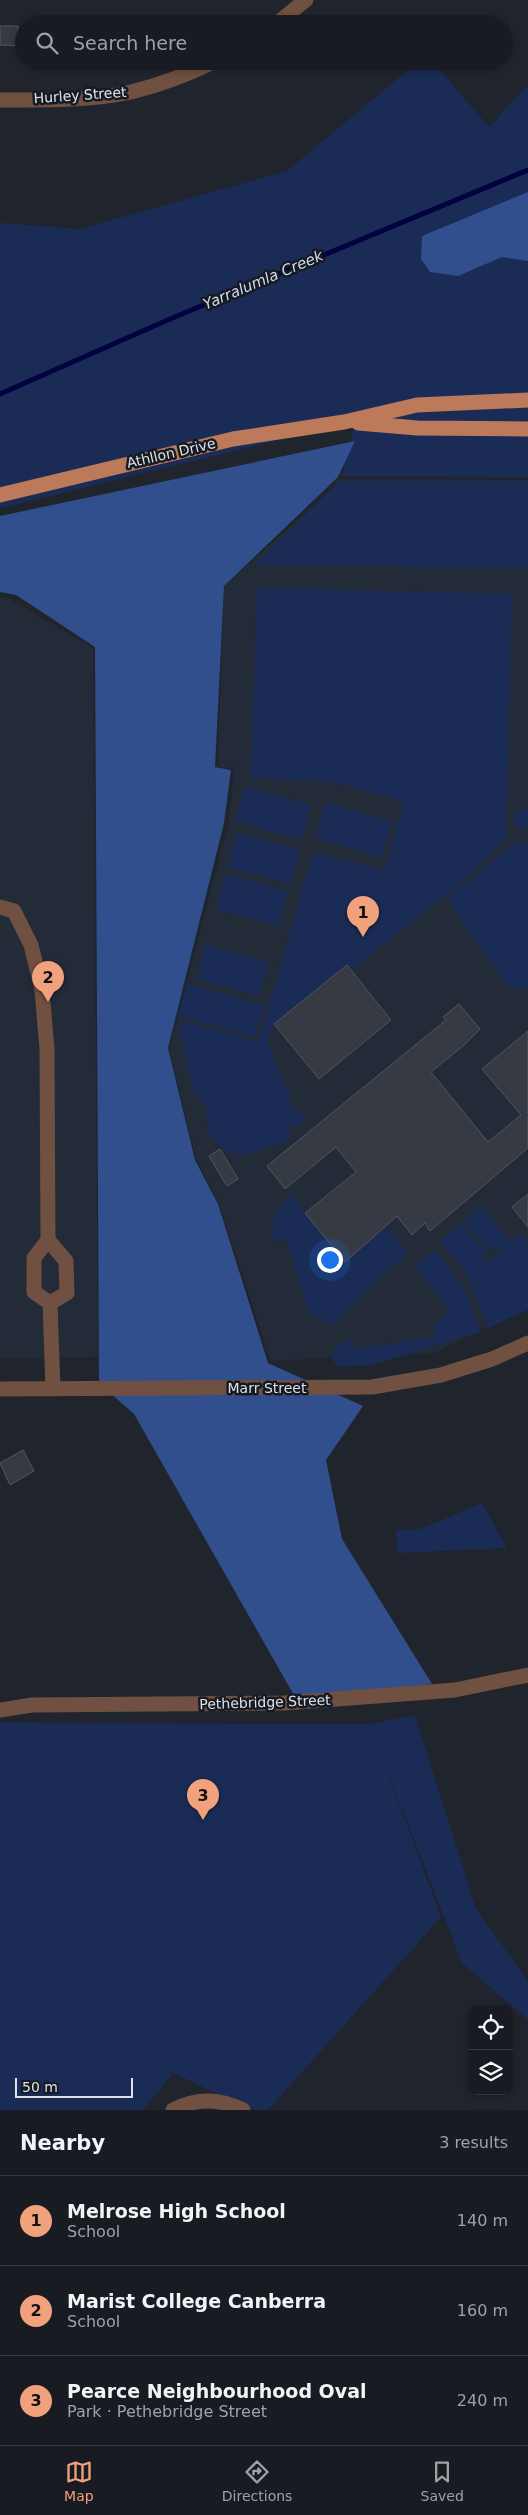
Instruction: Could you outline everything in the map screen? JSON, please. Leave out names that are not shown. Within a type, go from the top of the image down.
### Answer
[{"type":"main road","name":"Athllon Drive","points":[[0,495],[232,439],[344,422],[416,405],[528,400]]},
{"type":"main road","name":"Athllon Drive","points":[[344,422],[417,428],[528,429]]},
{"type":"street","points":[[287,15],[306,0]]},
{"type":"street","name":"Hurley Street","points":[[0,100],[97,97],[132,92],[197,70]]},
{"type":"street","points":[[0,907],[14,911],[32,945],[42,990],[47,1049],[48,1240],[34,1258],[34,1292],[50,1303]]},
{"type":"street","points":[[48,1240],[66,1261],[67,1293],[50,1303]]},
{"type":"street","points":[[50,1303],[53,1389]]},
{"type":"street","name":"Marr Street","points":[[0,1389],[372,1387],[441,1375],[492,1359],[528,1343]]},
{"type":"street","name":"Pethebridge Street","points":[[0,1710],[32,1705],[235,1705],[363,1698],[455,1690],[528,1675]]},
{"type":"street","points":[[173,2110],[204,2100],[225,2102],[243,2110]]},
{"type":"shaded area","points":[[408,70],[440,70],[489,127],[528,85],[528,477],[342,476],[354,427],[276,441],[0,508],[0,223],[79,229],[287,171]]},
{"type":"shaded area","points":[[528,192],[528,261],[502,257],[458,276],[430,272],[421,259],[422,236]]},
{"type":"shaded area","points":[[355,441],[338,477],[224,586],[215,767],[231,770],[224,823],[168,1048],[195,1160],[218,1204],[268,1363],[363,1406],[326,1460],[342,1539],[432,1684],[295,1697],[134,1414],[99,1383],[95,647],[16,595],[0,592],[0,516]]},
{"type":"shaded area","points":[[338,479],[528,480],[528,1306],[435,1353],[271,1361],[219,1204],[196,1159],[169,1049],[228,826],[234,768],[218,767],[224,586],[322,498]]},
{"type":"shaded area","points":[[340,481],[528,481],[528,568],[255,565]]},
{"type":"shaded area","points":[[257,588],[512,594],[506,838],[458,886],[352,969],[347,965],[274,1024],[266,1043],[271,1047],[275,1066],[281,1072],[282,1081],[290,1093],[291,1109],[298,1109],[305,1119],[301,1125],[289,1125],[291,1135],[288,1140],[241,1155],[221,1147],[210,1134],[206,1109],[197,1097],[190,1078],[185,1053],[186,1042],[181,1044],[180,1021],[258,1042],[313,852],[385,871],[404,801],[333,782],[251,778]]},
{"type":"shaded area","points":[[0,597],[8,598],[93,648],[98,1357],[0,1359]]},
{"type":"shaded area","points":[[245,786],[311,805],[301,840],[235,821]]},
{"type":"shaded area","points":[[326,802],[392,822],[382,857],[316,838]]},
{"type":"shaded area","points":[[515,810],[528,810],[528,828],[515,826]]},
{"type":"shaded area","points":[[237,833],[300,850],[290,884],[228,867]]},
{"type":"shaded area","points":[[516,842],[528,844],[528,988],[509,988],[447,899]]},
{"type":"shaded area","points":[[226,874],[288,891],[278,926],[216,909]]},
{"type":"shaded area","points":[[206,944],[269,962],[259,996],[197,979]]},
{"type":"shaded area","points":[[187,984],[264,1005],[255,1037],[178,1016]]},
{"type":"shaded area","points":[[292,1194],[344,1261],[386,1226],[408,1253],[389,1269],[332,1326],[309,1312],[286,1237],[274,1241],[272,1234],[273,1221],[282,1204]]},
{"type":"shaded area","points":[[481,1206],[510,1242],[522,1234],[528,1242],[528,1310],[488,1328],[466,1272],[440,1241],[461,1223],[486,1252],[481,1257],[485,1264],[501,1251],[496,1245],[489,1250],[464,1221]]},
{"type":"shaded area","points":[[435,1250],[464,1288],[480,1332],[372,1365],[338,1367],[331,1357],[337,1346],[350,1338],[352,1349],[435,1337],[434,1324],[450,1312],[415,1265]]},
{"type":"shaded area","points":[[482,1503],[507,1548],[398,1553],[396,1530],[420,1529]]},
{"type":"shaded area","points":[[415,1715],[476,1909],[528,1981],[528,2020],[513,2005],[511,2005],[462,1963],[378,1747],[441,1917],[268,2110],[254,2110],[173,2073],[143,2110],[0,2110],[0,1723],[370,1724]]},
{"type":"building","points":[[0,26],[15,26],[15,46],[0,45]]},
{"type":"building","points":[[347,965],[391,1020],[319,1079],[274,1024]]},
{"type":"building","points":[[459,1004],[480,1029],[463,1046],[431,1072],[488,1142],[521,1115],[482,1069],[528,1031],[528,1148],[430,1231],[425,1223],[412,1235],[397,1216],[345,1262],[305,1213],[356,1172],[336,1147],[285,1189],[267,1166],[446,1020],[443,1017]]},
{"type":"building","points":[[220,1149],[238,1179],[227,1186],[209,1156]]},
{"type":"building","points":[[528,1194],[528,1227],[512,1207]]},
{"type":"building","points":[[23,1450],[34,1471],[10,1485],[0,1463]]},
{"type":"waterway","name":"Yarralumla Creek","points":[[0,394],[170,319],[528,170]]},
{"type":"place","name":"Melrose High School","points":[[363,937]]},
{"type":"place","name":"Marist College Canberra","points":[[48,1002]]},
{"type":"place","name":"Pearce Neighbourhood Oval","points":[[203,1820]]}]
